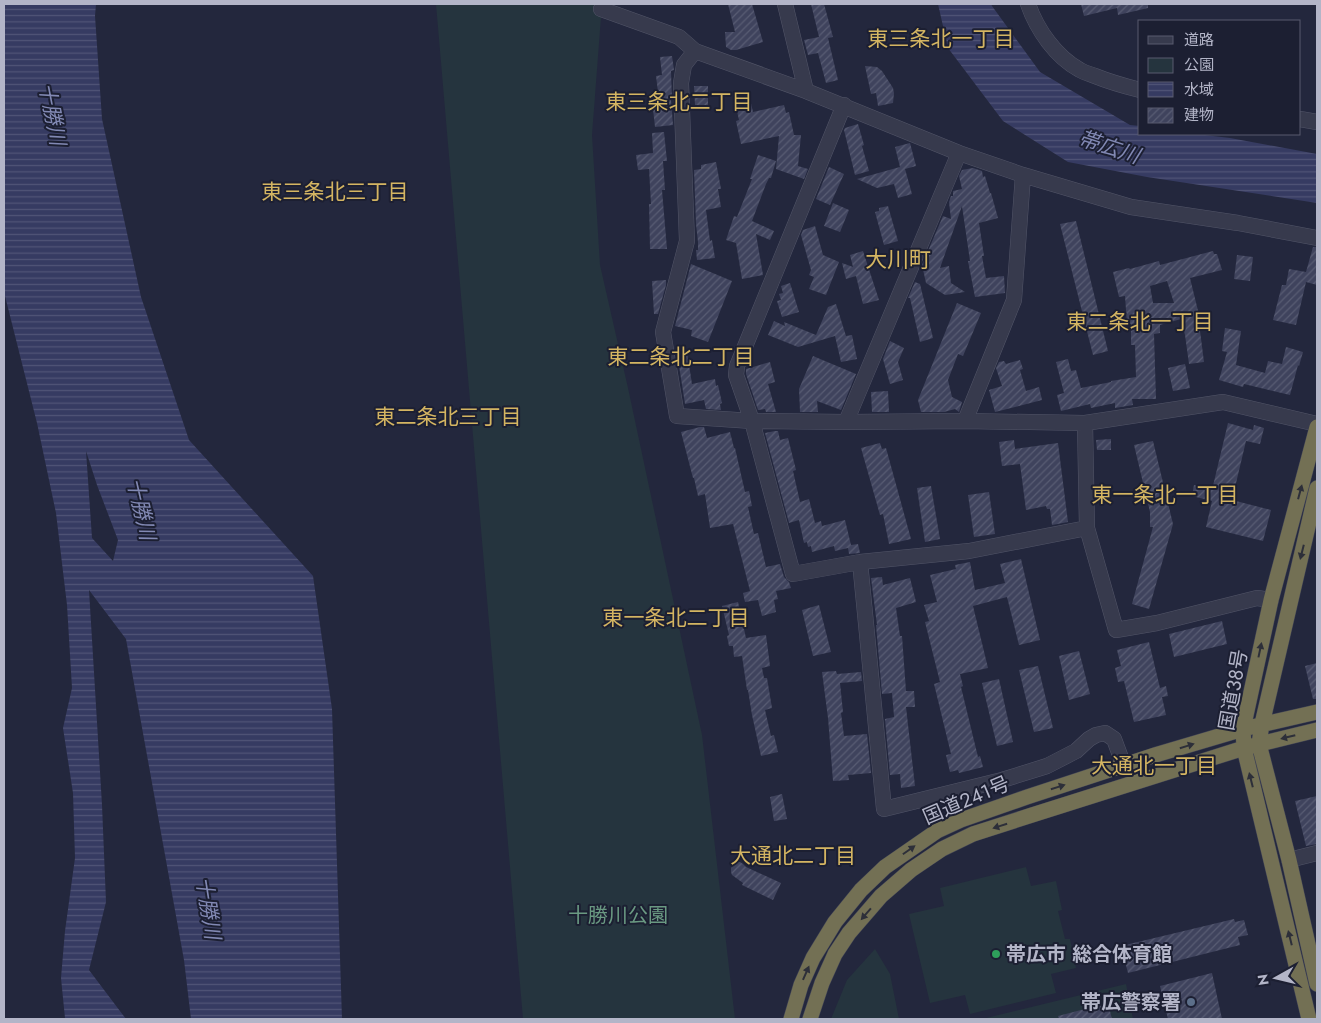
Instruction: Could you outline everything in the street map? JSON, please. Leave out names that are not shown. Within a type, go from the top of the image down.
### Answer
[{"type":"highway","name":"国道38号","points":[[1310,1019],[1244,748],[1243,729],[1271,600],[1317,426]]},
{"type":"highway","name":"国道38号","points":[[1317,488],[1259,744],[1289,860],[1317,983]]},
{"type":"highway","name":"国道241号","points":[[790,1019],[813,958],[835,922],[861,890],[885,867],[937,831],[961,820],[1027,797],[1124,766],[1243,729],[1317,712]]},
{"type":"highway","name":"国道241号","points":[[810,1019],[822,983],[835,954],[849,933],[881,896],[911,870],[942,849],[981,832],[1244,748],[1317,730]]},
{"type":"street","points":[[785,4],[806,91]]},
{"type":"street","points":[[1028,4],[1032,16],[1048,41],[1060,55],[1080,71],[1138,89]]},
{"type":"street","points":[[601,9],[679,37],[695,51],[806,91],[959,153],[1023,175],[1131,207],[1238,222],[1317,238]]},
{"type":"street","points":[[695,51],[684,66],[681,83],[687,241],[664,332],[677,416],[752,421],[1084,423],[1223,402],[1317,426]]},
{"type":"street","points":[[844,106],[737,366],[736,376],[752,421],[793,574],[860,562],[969,551],[1087,528]]},
{"type":"street","points":[[1301,119],[1317,122]]},
{"type":"street","points":[[846,422],[959,153]]},
{"type":"street","points":[[965,421],[1014,300],[1023,175]]},
{"type":"street","points":[[1084,423],[1087,528],[1116,630],[1157,623],[1257,598],[1271,600]]},
{"type":"street","points":[[860,562],[884,809],[1002,780],[1047,766],[1076,751],[1096,735],[1105,733],[1114,739],[1124,766]]},
{"type":"street","points":[[1289,860],[1317,853]]},
{"type":"green space","name":"十勝川公園","points":[[436,4],[602,4],[592,135],[600,265],[702,735],[735,1019],[523,1019]]},
{"type":"green space","name":"帯広市 総合体育館","points":[[1026,867],[1031,886],[1056,881],[1062,910],[1058,911],[1065,939],[1070,939],[1076,968],[1051,974],[1056,993],[970,1014],[965,995],[930,1003],[909,914],[944,906],[940,888]]},
{"type":"green space","points":[[875,949],[890,974],[899,1019],[831,1019],[847,980]]},
{"type":"green space","points":[[1126,984],[1133,1019],[982,1019]]},
{"type":"water","name":"十勝川","points":[[4,4],[96,4],[95,16],[102,119],[141,297],[189,440],[313,576],[332,709],[342,1019],[191,1019],[184,960],[126,639],[89,590],[106,902],[89,970],[126,1019],[65,1018],[61,978],[75,858],[73,793],[63,728],[72,688],[67,605],[56,513],[37,423],[4,292]],"holes":[[[86,451],[118,540],[113,561],[92,538]]]},
{"type":"water","name":"帯広川","points":[[938,4],[991,4],[1040,72],[1130,125],[1138,126],[1138,135],[1204,135],[1317,154],[1317,203],[1147,177],[1068,162],[1003,121],[948,48]]},
{"type":"building","points":[[728,4],[752,4],[763,42],[736,50],[726,47],[725,32],[735,32]]},
{"type":"building","points":[[811,4],[824,4],[833,37],[828,38],[838,80],[826,83],[818,53],[808,55],[804,40],[819,37]]},
{"type":"building","points":[[1081,4],[1148,4],[1148,8],[1118,15],[1117,8],[1084,16]]},
{"type":"building","points":[[672,56],[674,70],[671,71],[673,125],[655,127],[653,109],[660,108],[656,76],[662,75],[660,57]]},
{"type":"building","points":[[865,66],[877,67],[882,71],[893,88],[893,103],[878,106],[876,93],[871,94]]},
{"type":"building","points":[[694,86],[708,86],[708,105],[695,105]]},
{"type":"building","points":[[749,95],[753,112],[784,105],[786,113],[789,112],[794,135],[801,135],[798,166],[808,169],[804,179],[776,169],[779,136],[741,144],[736,121],[739,120],[734,98]]},
{"type":"building","points":[[858,124],[869,171],[855,175],[844,130]]},
{"type":"building","points":[[664,132],[667,161],[663,161],[665,190],[662,190],[667,249],[650,249],[649,204],[651,204],[649,169],[638,170],[636,155],[653,153],[652,133]]},
{"type":"building","points":[[910,143],[916,166],[905,169],[912,194],[898,198],[894,184],[877,188],[857,179],[900,167],[895,147]]},
{"type":"building","points":[[758,155],[776,161],[771,178],[769,178],[766,184],[752,221],[774,231],[770,240],[756,234],[763,275],[742,279],[736,243],[726,240],[734,216],[737,217],[752,179],[750,179]]},
{"type":"building","points":[[716,162],[721,189],[718,189],[721,207],[706,210],[710,241],[712,240],[715,258],[697,260],[696,250],[698,250],[698,242],[694,170],[701,169],[701,165]]},
{"type":"building","points":[[829,167],[844,174],[830,205],[816,199]]},
{"type":"building","points":[[973,168],[982,171],[983,177],[985,176],[998,218],[979,223],[986,278],[1004,276],[1005,293],[975,297],[968,261],[970,261],[962,206],[940,268],[949,266],[951,283],[965,292],[945,295],[926,283],[922,265],[943,216],[951,219],[949,202],[951,196],[953,196],[953,191],[962,189],[959,176],[962,170]]},
{"type":"building","points":[[833,203],[849,210],[840,232],[824,226]]},
{"type":"building","points":[[888,206],[898,241],[884,245],[875,212],[879,211],[879,208]]},
{"type":"building","points":[[1076,221],[1108,351],[1093,355],[1060,224]]},
{"type":"building","points":[[815,226],[823,255],[839,262],[826,295],[809,289],[814,277],[809,275],[811,270],[801,235],[803,230]]},
{"type":"building","points":[[1313,247],[1317,247],[1317,285],[1306,282],[1296,325],[1273,320],[1282,285],[1286,285],[1289,269],[1306,272]]},
{"type":"building","points":[[863,251],[879,300],[863,304],[856,276],[846,279],[842,263],[853,267],[850,255]]},
{"type":"building","points":[[1213,251],[1214,254],[1217,254],[1222,270],[1190,278],[1201,323],[1199,323],[1204,362],[1189,364],[1181,319],[1160,325],[1160,333],[1154,334],[1156,399],[1132,399],[1133,405],[1115,408],[1115,403],[1091,408],[1090,404],[1061,411],[1057,395],[1064,393],[1056,362],[1068,359],[1071,371],[1076,370],[1081,388],[1136,377],[1135,345],[1131,345],[1131,324],[1127,324],[1125,296],[1119,297],[1113,272],[1159,261],[1160,265]],"holes":[[[1167,281],[1174,303],[1153,303],[1150,286]]]},
{"type":"building","points":[[1237,255],[1253,257],[1250,281],[1234,279]]},
{"type":"building","points":[[691,264],[732,281],[708,342],[691,336],[692,330],[675,326]]},
{"type":"building","points":[[666,280],[658,314],[654,314],[652,281]]},
{"type":"building","points":[[915,282],[920,284],[933,338],[920,342],[910,298],[908,298]]},
{"type":"building","points":[[790,283],[799,312],[782,317],[777,301],[781,300],[779,294],[783,293],[781,286]]},
{"type":"building","points":[[957,303],[981,313],[963,356],[958,354],[948,380],[952,397],[962,402],[959,412],[955,409],[944,412],[921,412],[918,400]]},
{"type":"building","points":[[836,304],[846,336],[852,335],[857,359],[841,362],[835,336],[798,347],[768,335],[774,321],[785,326],[784,322],[816,335],[828,307]]},
{"type":"building","points":[[1225,328],[1241,331],[1236,365],[1265,373],[1268,361],[1282,364],[1286,347],[1303,352],[1290,395],[1244,384],[1243,387],[1219,380],[1227,352],[1222,351]]},
{"type":"building","points":[[890,341],[904,348],[898,362],[903,380],[890,384],[883,359]]},
{"type":"building","points":[[687,352],[692,384],[715,379],[722,403],[720,404],[721,410],[706,409],[704,400],[685,404],[677,353]]},
{"type":"building","points":[[813,356],[856,374],[841,410],[817,401],[818,412],[800,412],[799,389]]},
{"type":"building","points":[[1020,360],[1023,369],[1020,370],[1026,391],[1039,387],[1042,400],[995,412],[989,390],[1002,386],[996,368],[999,362],[1004,361],[1006,364]]},
{"type":"building","points":[[770,362],[775,382],[768,384],[776,412],[766,412],[765,409],[758,410],[746,374],[746,369]]},
{"type":"building","points":[[1185,364],[1190,388],[1173,391],[1168,368]]},
{"type":"building","points":[[888,391],[889,412],[872,412],[871,392]]},
{"type":"building","points":[[1228,423],[1253,430],[1254,425],[1264,428],[1260,444],[1246,441],[1232,500],[1271,510],[1263,541],[1206,527],[1212,501],[1192,496],[1194,485],[1212,490]]},
{"type":"building","points":[[704,427],[707,438],[730,432],[745,492],[749,491],[752,506],[748,507],[754,534],[758,533],[766,567],[780,564],[784,577],[789,582],[791,588],[776,591],[778,599],[774,600],[776,612],[762,616],[758,600],[745,602],[743,593],[750,591],[733,524],[710,528],[705,494],[698,496],[681,432]]},
{"type":"building","points":[[778,431],[780,440],[788,438],[796,470],[793,471],[800,502],[809,499],[815,523],[821,521],[822,526],[845,520],[851,545],[858,544],[860,553],[849,554],[848,548],[835,551],[834,546],[812,552],[811,546],[808,547],[807,542],[804,543],[799,520],[789,523],[765,433]]},
{"type":"building","points":[[1111,439],[1111,450],[1097,450],[1096,440]]},
{"type":"building","points":[[1014,440],[1015,449],[1058,443],[1068,522],[1052,525],[1050,509],[1047,509],[1046,506],[1026,510],[1020,464],[1002,466],[999,442]]},
{"type":"building","points":[[1153,441],[1173,524],[1149,609],[1132,604],[1153,527],[1150,527],[1150,512],[1134,445]]},
{"type":"building","points":[[880,443],[882,449],[886,448],[911,539],[889,544],[883,514],[880,515],[861,448]]},
{"type":"building","points":[[931,486],[940,539],[925,542],[917,488]]},
{"type":"building","points":[[989,492],[995,534],[974,537],[968,495]]},
{"type":"building","points":[[1021,559],[1040,640],[1019,645],[1007,597],[973,606],[988,668],[960,674],[963,686],[961,687],[978,757],[980,756],[983,767],[959,773],[958,770],[950,772],[946,755],[951,754],[934,684],[940,682],[925,622],[929,621],[924,605],[937,602],[930,575],[956,569],[955,565],[970,562],[975,590],[1005,583],[1000,564]]},
{"type":"building","points":[[882,577],[883,585],[910,578],[916,602],[896,608],[900,636],[902,636],[906,691],[914,691],[915,707],[906,707],[915,786],[901,788],[900,774],[890,775],[885,719],[894,717],[892,693],[882,694],[877,625],[871,578]]},
{"type":"building","points":[[738,602],[746,638],[766,635],[770,666],[762,668],[764,678],[767,678],[772,708],[765,710],[771,736],[774,735],[778,752],[761,756],[742,656],[734,657],[733,646],[729,646],[727,636],[729,635],[722,606]]},
{"type":"building","points":[[819,605],[831,652],[813,656],[802,610]]},
{"type":"building","points":[[1222,621],[1227,644],[1174,657],[1169,634]]},
{"type":"building","points":[[1149,642],[1160,688],[1166,686],[1168,696],[1162,697],[1166,715],[1134,722],[1124,681],[1118,682],[1115,668],[1121,666],[1117,650]]},
{"type":"building","points":[[1079,651],[1090,694],[1069,700],[1059,656]]},
{"type":"building","points":[[1317,663],[1317,699],[1313,699],[1305,666]]},
{"type":"building","points":[[1038,666],[1053,728],[1034,732],[1019,670]]},
{"type":"building","points":[[836,671],[837,674],[861,672],[862,681],[840,683],[843,712],[841,713],[844,736],[867,734],[871,773],[848,775],[849,780],[833,781],[822,672]]},
{"type":"building","points":[[999,679],[1013,742],[997,746],[982,683]]},
{"type":"building","points":[[782,794],[787,819],[774,821],[770,797]]},
{"type":"building","points":[[1317,796],[1317,844],[1306,846],[1295,801]]},
{"type":"building","points":[[736,862],[740,862],[746,867],[781,883],[773,900],[742,885],[743,883],[732,875],[731,868]]},
{"type":"building","points":[[1234,919],[1235,922],[1244,920],[1248,935],[1238,937],[1240,945],[1128,973],[1121,946]]},
{"type":"building","name":"帯広警察署","points":[[1212,973],[1222,1019],[1168,1019],[1160,986]]},
{"type":"building","points":[[1108,1003],[1112,1019],[1059,1019],[1058,1016]]},
{"type":"place","name":"帯広市 総合体育館","points":[[996,954]]},
{"type":"place","name":"帯広警察署","points":[[1191,1002]]},
{"type":"district","name":"東三条北一丁目","points":[[941,39]]},
{"type":"district","name":"東三条北二丁目","points":[[679,102]]},
{"type":"district","name":"東三条北三丁目","points":[[335,192]]},
{"type":"district","name":"大川町","points":[[898,259]]},
{"type":"district","name":"東二条北一丁目","points":[[1140,322]]},
{"type":"district","name":"東二条北二丁目","points":[[681,357]]},
{"type":"district","name":"東二条北三丁目","points":[[448,417]]},
{"type":"district","name":"東一条北一丁目","points":[[1165,495]]},
{"type":"district","name":"東一条北二丁目","points":[[676,618]]},
{"type":"district","name":"大通北一丁目","points":[[1154,766]]},
{"type":"district","name":"大通北二丁目","points":[[793,856]]}]
